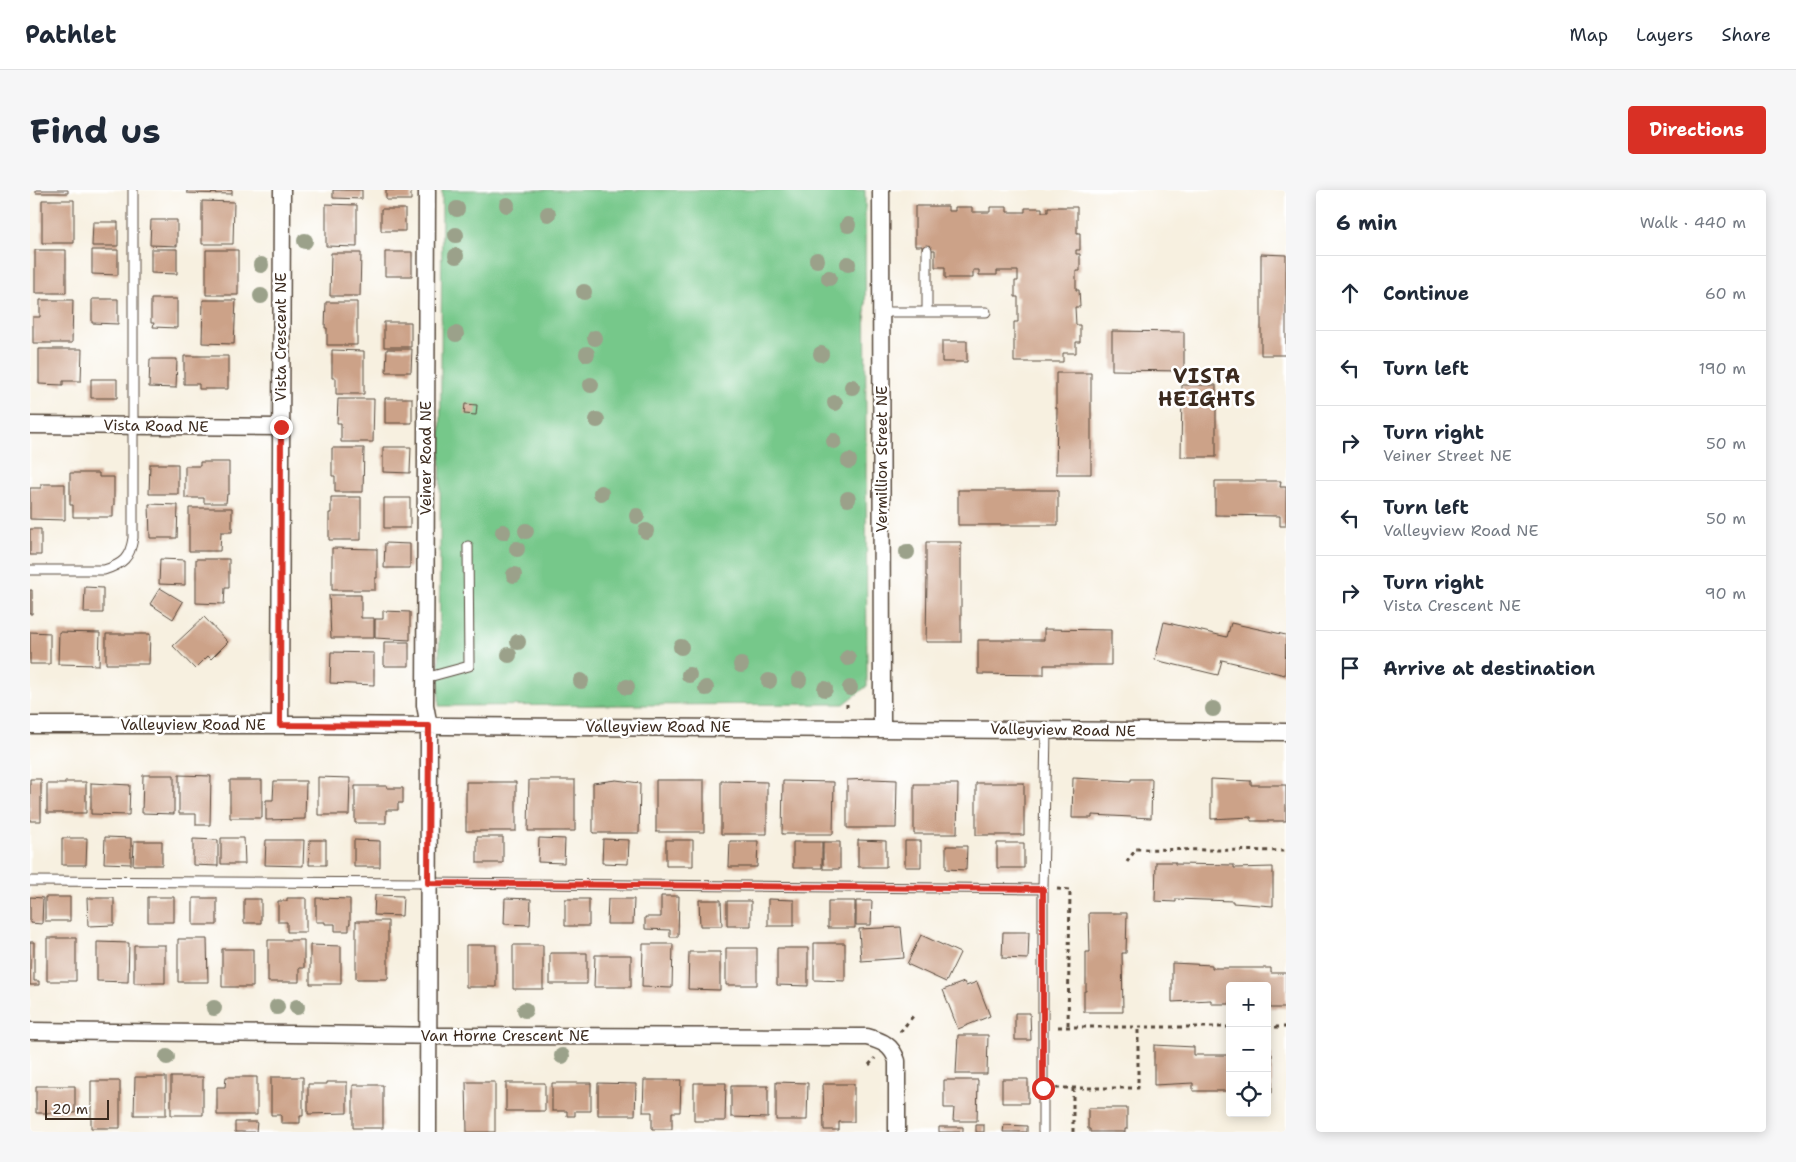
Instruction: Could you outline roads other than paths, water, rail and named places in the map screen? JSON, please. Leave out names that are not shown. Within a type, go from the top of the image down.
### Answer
[{"type":"street","name":"Vista Crescent NE","points":[[280,725],[282,190]]},
{"type":"street","name":"Veiner Road NE","points":[[427,190],[425,705],[429,726],[428,1132]]},
{"type":"street","name":"Vermillion Street NE","points":[[881,190],[882,728]]},
{"type":"street","name":"Vista Road NE","points":[[30,425],[281,427]]},
{"type":"street","name":"Valleyview Road NE","points":[[30,725],[882,728],[1286,732]]},
{"type":"street","name":"Van Horne Crescent NE","points":[[30,1031],[428,1036],[867,1037],[888,1045],[894,1052],[897,1061],[897,1132]]},
{"type":"lane","points":[[30,570],[104,570],[114,567],[124,560],[131,551],[133,538],[133,190]]},
{"type":"lane","points":[[927,250],[927,312]]},
{"type":"lane","points":[[882,312],[986,312]]},
{"type":"lane","points":[[425,678],[469,666],[468,546]]},
{"type":"lane","points":[[1043,1132],[1043,889],[1046,730]]},
{"type":"lane","points":[[30,881],[1043,889]]},
{"type":"district","name":"VISTA HEIGHTS","points":[[1207,388]]}]
